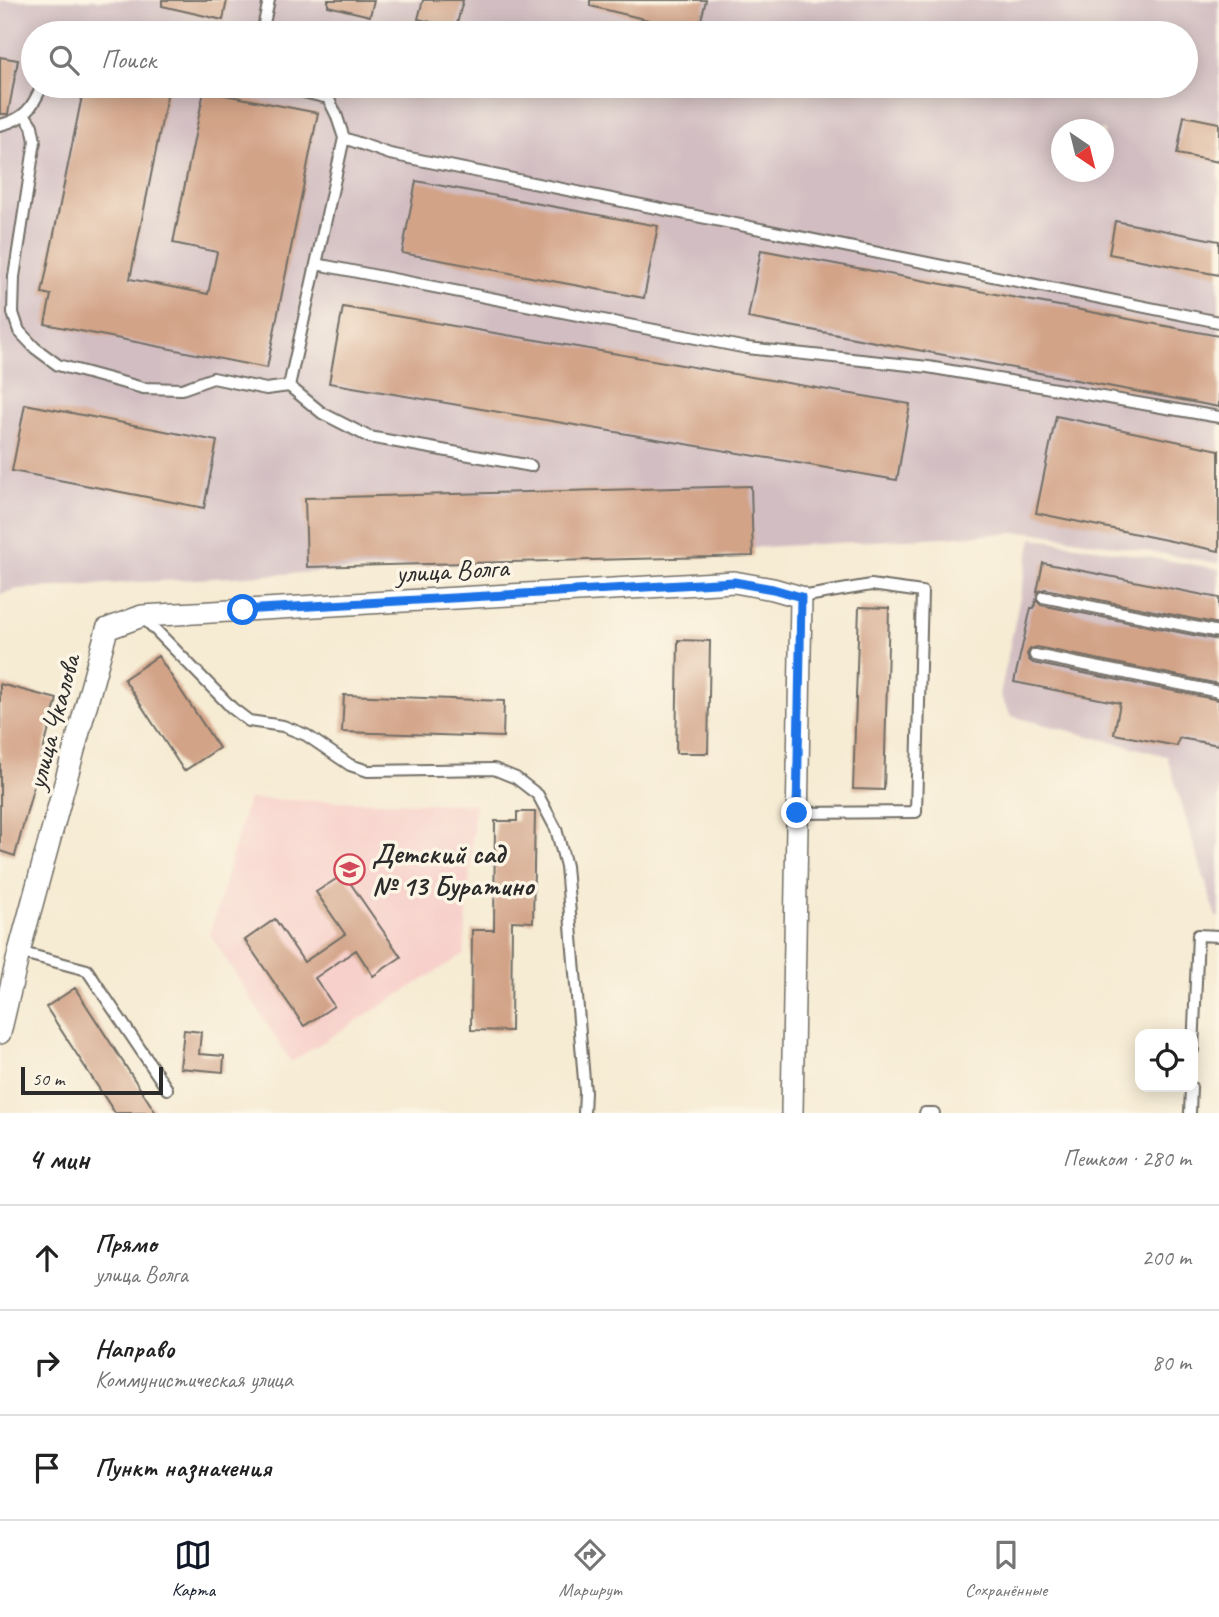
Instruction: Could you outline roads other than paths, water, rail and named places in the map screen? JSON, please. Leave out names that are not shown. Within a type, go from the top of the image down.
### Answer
[{"type":"street","name":"улица Волга","points":[[107,629],[142,616],[734,582],[801,597]]},
{"type":"street","points":[[792,1113],[801,597]]},
{"type":"street","name":"улица Чкалова","points":[[0,1033],[19,952],[107,629]]},
{"type":"lane","points":[[265,21],[269,0]]},
{"type":"lane","points":[[0,125],[11,122],[31,109],[37,98]]},
{"type":"lane","points":[[289,386],[344,138],[328,98]]},
{"type":"lane","points":[[24,114],[32,126],[35,141],[14,277],[13,313],[19,331],[35,348],[58,365],[143,388],[181,389],[214,378],[266,389],[289,386],[322,413],[369,437],[531,466]]},
{"type":"lane","points":[[344,138],[390,154],[1219,322]]},
{"type":"lane","points":[[316,264],[747,348],[928,367],[1219,417]]},
{"type":"lane","points":[[797,813],[916,812],[922,593],[871,585],[801,597]]},
{"type":"lane","points":[[1043,597],[1219,632]]},
{"type":"lane","points":[[142,616],[232,708],[249,721],[283,726],[306,735],[350,765],[368,771],[494,769],[516,778],[538,795],[556,829],[566,866],[585,1092],[584,1113]]},
{"type":"lane","points":[[1035,655],[1219,692]]},
{"type":"lane","points":[[1194,1029],[1198,935],[1219,936]]},
{"type":"lane","points":[[19,952],[87,970],[167,1089]]},
{"type":"lane","points":[[1190,1113],[1191,1092]]},
{"type":"lane","points":[[925,1113],[934,1113]]},
{"type":"place","name":"Детский сад № 13 Буратино","points":[[349,869]]}]
